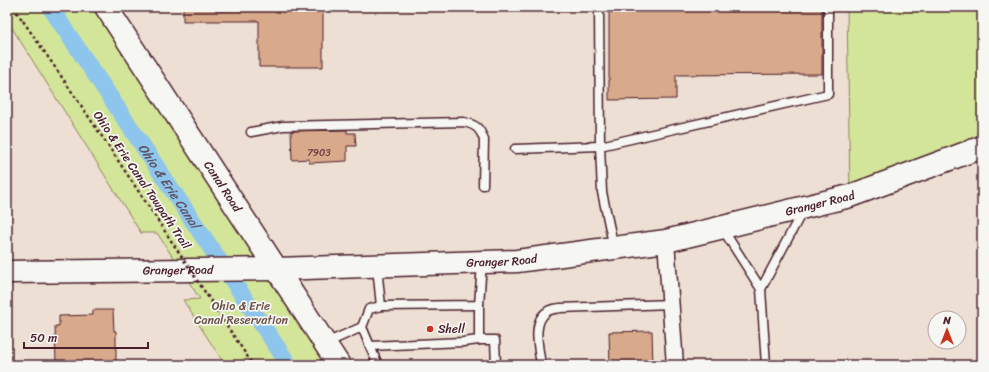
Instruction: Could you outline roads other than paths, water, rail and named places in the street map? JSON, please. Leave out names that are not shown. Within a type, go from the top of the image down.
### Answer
[{"type":"main road","name":"Canal Road","points":[[106,7],[340,365]]},
{"type":"main road","name":"Granger Road","points":[[7,272],[276,269],[518,261],[614,249],[666,241],[850,196],[982,148]]},
{"type":"street","points":[[666,241],[675,365]]},
{"type":"lane","points":[[599,7],[600,146],[602,192],[614,249]]},
{"type":"lane","points":[[515,149],[600,146],[828,94],[828,7]]},
{"type":"lane","points":[[251,132],[283,126],[464,122],[477,127],[482,133],[484,140],[483,185]]},
{"type":"lane","points":[[761,289],[804,207]]},
{"type":"lane","points":[[721,228],[761,289],[766,365]]},
{"type":"lane","points":[[479,340],[479,305],[483,262]]},
{"type":"lane","points":[[377,266],[381,306]]},
{"type":"lane","points":[[541,365],[537,332],[540,318],[548,310],[560,308],[671,304]]},
{"type":"lane","points":[[325,344],[362,327],[369,309],[381,306],[479,305]]},
{"type":"lane","points":[[362,327],[378,365]]},
{"type":"lane","points":[[370,346],[494,340],[496,365]]},
{"type":"waterway","name":"Ohio & Erie Canal","points":[[50,7],[289,365]]},
{"type":"place","name":"Shell","points":[[430,329]]},
{"type":"park label","name":"Ohio & Erie Canal Reservation","points":[[241,313]]}]
